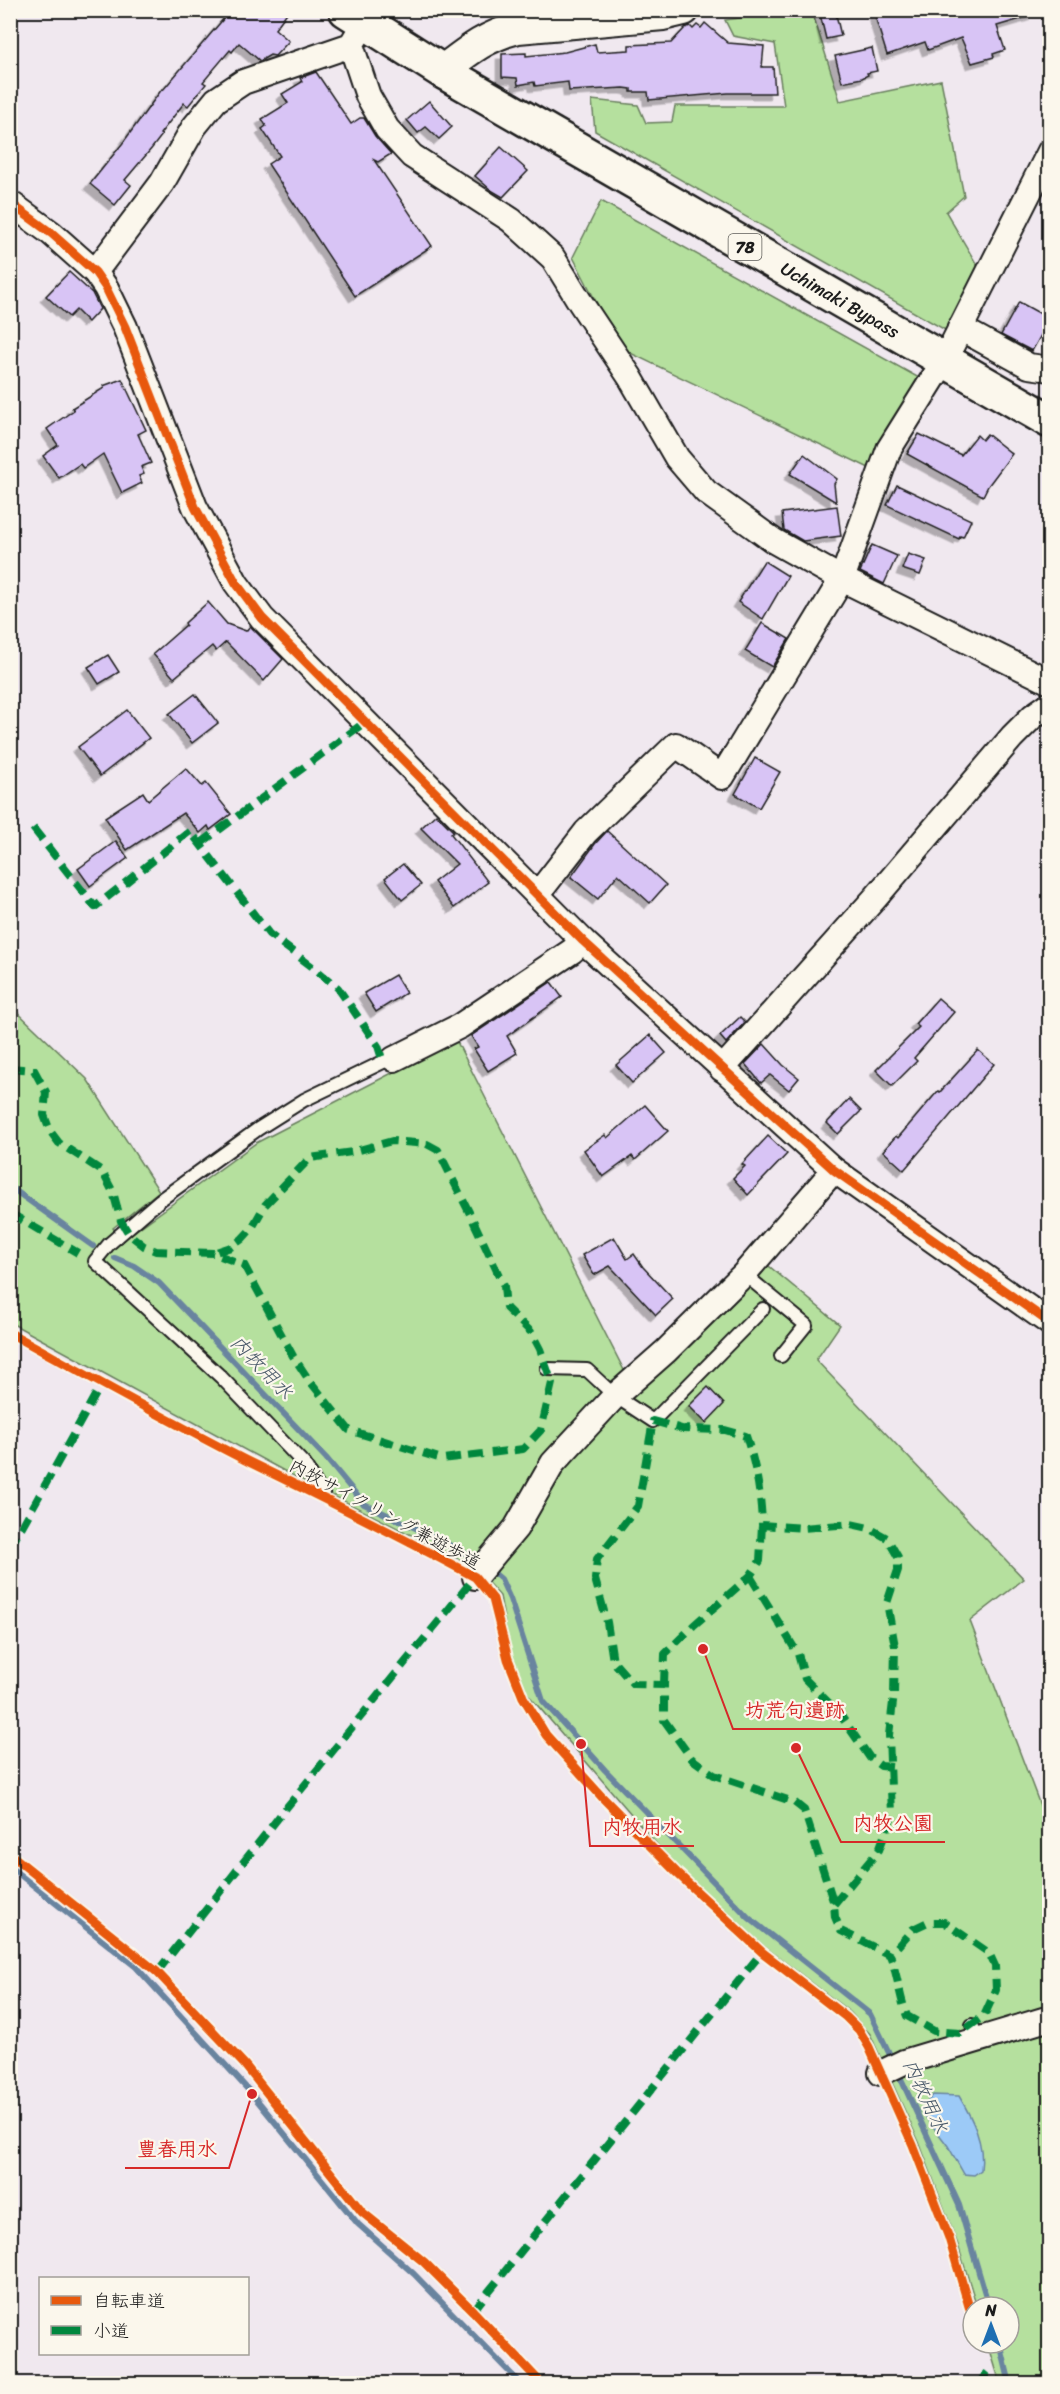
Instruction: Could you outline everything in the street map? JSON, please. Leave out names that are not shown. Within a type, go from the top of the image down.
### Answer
[{"type":"main road","name":"78","points":[[354,26],[442,71]]},
{"type":"main road","name":"Uchimaki Bypass","points":[[442,71],[1050,421]]},
{"type":"street","points":[[442,71],[481,41],[498,33],[518,28],[640,17],[684,10]]},
{"type":"street","points":[[95,272],[162,183],[194,127],[216,100],[243,82],[354,26],[368,96],[387,129],[412,156],[511,220],[554,258],[630,377],[677,458],[706,492],[774,541],[843,579],[1050,682]]},
{"type":"street","points":[[537,895],[586,832],[676,745],[722,777],[843,579],[889,449],[944,361],[1050,151]]},
{"type":"street","points":[[10,204],[51,233],[95,272],[106,288],[125,327],[195,507],[236,583],[262,618],[584,941],[834,1170],[1050,1323]]},
{"type":"street","points":[[960,328],[1029,366],[1050,369]]},
{"type":"street","points":[[722,1069],[876,897],[1012,737],[1033,716],[1050,704]]},
{"type":"street","points":[[394,1059],[460,1026],[584,941]]},
{"type":"street","points":[[482,1569],[516,1528],[553,1464],[615,1395],[666,1352],[744,1274],[834,1170]]},
{"type":"street","points":[[890,2069],[975,2032],[1050,2018]]},
{"type":"lane","points":[[324,1497],[305,1465],[221,1377],[95,1261],[109,1244],[151,1208],[258,1129],[314,1095],[394,1059]]},
{"type":"lane","points":[[744,1274],[806,1325],[781,1356]]},
{"type":"lane","points":[[547,1369],[586,1370],[615,1395],[653,1421],[763,1310]]},
{"type":"green space","points":[[800,10],[812,11],[840,101],[941,80],[964,196],[946,212],[980,270],[947,331],[595,131],[592,100],[638,105],[646,123],[672,122],[675,106],[784,106],[775,44],[733,36],[725,20]]},
{"type":"green space","points":[[601,201],[921,379],[869,468],[620,348],[573,257]]},
{"type":"green space","points":[[10,1005],[87,1079],[159,1191],[113,1228],[124,1239],[256,1143],[456,1040],[630,1382],[758,1257],[840,1325],[816,1360],[1024,1579],[970,1621],[1049,1829],[1049,2383],[1000,2383],[992,2355],[1021,2355],[1021,2295],[973,2295],[958,2245],[919,2142],[870,2034],[850,2012],[764,1946],[675,1865],[526,1692],[510,1650],[500,1596],[473,1566],[286,1472],[11,1323]]},
{"type":"water","points":[[933,2095],[959,2096],[968,2113],[979,2141],[982,2160],[981,2170],[974,2175],[964,2174],[948,2146],[925,2116],[925,2104]]},
{"type":"building","points":[[231,10],[289,10],[275,29],[289,41],[275,56],[270,55],[260,61],[239,43],[232,52],[230,50],[203,82],[206,84],[188,106],[184,103],[160,134],[162,135],[125,180],[131,185],[115,205],[90,184],[162,89]]},
{"type":"building","points":[[819,10],[835,10],[841,36],[826,39]]},
{"type":"building","points":[[873,10],[1033,10],[1034,15],[997,26],[1005,50],[993,54],[994,57],[972,63],[961,38],[928,50],[925,42],[887,55]]},
{"type":"building","points":[[705,23],[728,43],[764,46],[762,67],[773,67],[775,93],[728,93],[649,100],[648,92],[631,92],[631,89],[569,91],[568,82],[535,86],[534,82],[518,85],[517,78],[502,77],[502,54],[526,53],[526,56],[565,52],[595,44],[597,52],[629,50],[629,45],[671,43],[685,28],[690,26],[693,29],[697,25],[701,28]]},
{"type":"building","points":[[872,48],[877,71],[867,73],[868,75],[862,78],[842,82],[835,56]]},
{"type":"building","points":[[316,72],[351,124],[364,118],[375,136],[391,154],[378,162],[374,160],[432,246],[355,296],[268,164],[280,156],[262,129],[266,126],[262,119],[288,103],[282,94],[302,82],[300,78]]},
{"type":"building","points":[[429,101],[452,127],[439,139],[426,127],[418,133],[407,120]]},
{"type":"building","points":[[501,147],[528,171],[503,197],[475,176]]},
{"type":"building","points":[[69,272],[92,293],[100,309],[88,322],[76,310],[69,317],[46,296]]},
{"type":"building","points":[[1019,302],[1050,319],[1032,351],[1001,335]]},
{"type":"building","points":[[122,379],[146,430],[138,434],[151,463],[141,467],[144,474],[139,476],[142,483],[122,493],[103,454],[83,468],[80,464],[59,478],[43,456],[58,445],[47,429],[74,410],[72,408],[104,388],[103,386]]},
{"type":"building","points":[[919,434],[961,455],[977,435],[982,440],[987,434],[1012,454],[983,496],[907,454]]},
{"type":"building","points":[[804,454],[837,479],[834,484],[836,502],[790,474]]},
{"type":"building","points":[[897,485],[971,520],[963,537],[960,536],[959,539],[887,505]]},
{"type":"building","points":[[837,506],[841,536],[803,541],[784,530],[782,513]]},
{"type":"building","points":[[872,545],[897,556],[884,584],[860,572]]},
{"type":"building","points":[[908,554],[926,560],[920,575],[902,569]]},
{"type":"building","points":[[764,561],[788,576],[763,619],[738,602]]},
{"type":"building","points":[[208,602],[227,624],[246,631],[250,626],[283,659],[264,681],[226,642],[216,651],[212,646],[174,678],[153,654]]},
{"type":"building","points":[[762,623],[789,639],[772,667],[745,651]]},
{"type":"building","points":[[108,655],[119,672],[99,684],[88,667]]},
{"type":"building","points":[[195,694],[218,723],[192,743],[169,714]]},
{"type":"building","points":[[127,710],[149,738],[100,776],[78,747]]},
{"type":"building","points":[[755,758],[780,772],[759,808],[735,794]]},
{"type":"building","points":[[186,768],[202,786],[206,783],[231,814],[210,830],[208,826],[200,833],[183,813],[127,850],[105,817],[143,792],[148,800]]},
{"type":"building","points":[[436,814],[454,832],[451,834],[488,882],[454,908],[434,882],[457,864],[421,828]]},
{"type":"building","points":[[607,831],[666,885],[650,903],[618,874],[598,899],[571,877]]},
{"type":"building","points":[[116,841],[128,858],[90,886],[78,869]]},
{"type":"building","points":[[403,864],[421,885],[402,900],[385,878]]},
{"type":"building","points":[[395,975],[406,993],[376,1012],[364,993]]},
{"type":"building","points":[[551,982],[562,997],[507,1036],[517,1053],[488,1071],[474,1049],[478,1047],[471,1036]]},
{"type":"building","points":[[938,998],[954,1012],[914,1058],[917,1061],[892,1086],[876,1070],[919,1027],[915,1024]]},
{"type":"building","points":[[740,1017],[745,1022],[726,1043],[720,1036]]},
{"type":"building","points":[[650,1035],[666,1053],[632,1083],[616,1065]]},
{"type":"building","points":[[764,1044],[783,1065],[799,1078],[789,1090],[770,1075],[761,1083],[745,1064]]},
{"type":"building","points":[[978,1050],[994,1064],[904,1170],[883,1151],[896,1136],[898,1138],[938,1091],[940,1092]]},
{"type":"building","points":[[849,1099],[861,1111],[838,1134],[827,1123]]},
{"type":"building","points":[[645,1105],[668,1131],[635,1160],[632,1156],[603,1177],[584,1150],[605,1135],[607,1138]]},
{"type":"building","points":[[768,1136],[787,1154],[748,1195],[733,1178],[745,1166],[742,1164]]},
{"type":"building","points":[[614,1237],[627,1259],[634,1254],[673,1299],[656,1315],[610,1266],[594,1275],[582,1255]]},
{"type":"building","points":[[708,1387],[724,1404],[706,1423],[689,1406]]},
{"type":"waterway","name":"内牧用水","points":[[10,1187],[93,1246]]},
{"type":"waterway","name":"内牧用水","points":[[115,1258],[134,1266],[159,1283],[326,1458],[364,1504],[480,1561]]},
{"type":"waterway","name":"内牧用水","points":[[488,1568],[501,1579],[510,1599],[543,1701],[605,1770],[749,1918],[870,2014],[893,2061]]},
{"type":"waterway","points":[[10,1867],[136,1967],[252,2094],[358,2224],[414,2274],[521,2384]]},
{"type":"waterway","name":"内牧用水","points":[[897,2070],[959,2205],[985,2295]]},
{"type":"waterway","name":"内牧用水","points":[[1003,2355],[1010,2384]]},
{"type":"marked path","points":[[200,844],[365,722]]},
{"type":"marked path","points":[[33,828],[95,907],[190,831],[269,934],[338,988],[378,1046],[383,1062]]},
{"type":"marked path","points":[[10,1068],[34,1070],[46,1092],[44,1115],[50,1131],[59,1143],[102,1171],[113,1192],[121,1221],[129,1234],[144,1246],[156,1251],[213,1253],[244,1265],[293,1356],[349,1430],[442,1459],[523,1449],[541,1430],[552,1383],[540,1349],[531,1332],[506,1308],[504,1286],[470,1214],[438,1150],[427,1144],[392,1141],[352,1152],[310,1158],[265,1205],[252,1228],[242,1239],[231,1247],[213,1253]]},
{"type":"marked path","points":[[10,1213],[78,1253]]},
{"type":"marked path","points":[[10,1548],[102,1383]]},
{"type":"marked path","points":[[834,1904],[879,1850],[892,1815],[889,1735],[894,1694],[895,1646],[887,1603],[898,1570],[898,1557],[887,1538],[869,1528],[851,1524],[803,1528],[762,1525],[757,1480],[746,1436],[725,1430],[682,1429],[653,1421],[638,1506],[597,1559],[595,1579],[607,1622],[613,1661],[633,1684],[664,1685],[664,1720],[692,1759],[714,1775],[794,1802],[804,1810],[841,1931],[890,1955],[907,2016],[934,2031],[960,2033],[984,2016],[996,1990],[995,1966],[989,1953],[944,1922],[928,1922],[913,1929],[890,1955]]},
{"type":"marked path","points":[[664,1685],[665,1654],[750,1576],[760,1561],[762,1525]]},
{"type":"marked path","points":[[750,1576],[798,1654],[805,1679],[839,1713],[870,1758],[881,1766],[892,1767]]},
{"type":"marked path","points":[[157,1972],[286,1808],[475,1577]]},
{"type":"marked path","points":[[473,2311],[762,1952]]},
{"type":"marked path","points":[[978,2384],[988,2372]]},
{"type":"cycle path","points":[[10,203],[51,233],[95,272],[106,288],[125,327],[195,507],[236,583],[262,618],[583,941],[834,1170],[1050,1323]]},
{"type":"cycle path","name":"内牧サイクリング兼遊歩道","points":[[10,1333],[190,1432],[475,1577],[493,1599],[508,1659],[523,1697],[546,1735],[602,1797],[677,1873],[762,1952],[846,2017],[859,2030],[869,2047],[913,2145],[949,2238],[966,2295]]},
{"type":"cycle path","points":[[10,1854],[157,1972],[244,2064],[362,2212],[424,2262],[542,2384]]},
{"type":"place","name":"坊荒句遺跡","points":[[703,1649]]},
{"type":"place","name":"内牧用水","points":[[581,1744]]},
{"type":"place","name":"内牧公園","points":[[796,1748]]},
{"type":"place","name":"豊春用水","points":[[252,2094]]}]
